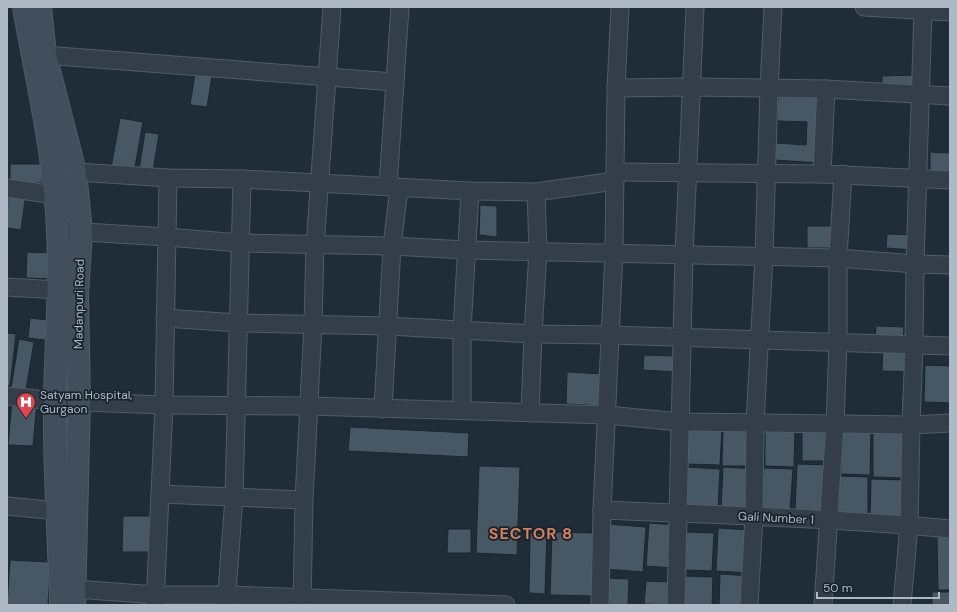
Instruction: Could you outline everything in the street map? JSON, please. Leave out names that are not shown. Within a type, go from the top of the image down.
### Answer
[{"type":"street","name":"Madanpuri Road","points":[[24,7],[75,172],[81,232],[77,295],[78,401],[68,596]]},
{"type":"street","name":"Madanpuri Road","points":[[40,7],[39,56],[53,170],[58,231],[55,401],[57,511],[68,596]]},
{"type":"street","points":[[302,602],[304,500],[313,324],[315,246],[332,7]]},
{"type":"street","points":[[383,409],[394,187],[394,82],[400,7]]},
{"type":"street","points":[[600,605],[602,510],[614,252],[616,88],[620,7]]},
{"type":"street","points":[[676,605],[684,254],[695,7]]},
{"type":"street","points":[[750,605],[754,516],[755,423],[764,256],[768,88],[772,7]]},
{"type":"street","points":[[864,7],[891,7],[950,12]]},
{"type":"street","points":[[902,605],[909,525],[924,10]]},
{"type":"street","points":[[39,56],[394,82]]},
{"type":"street","points":[[616,88],[692,87],[826,89],[950,96]]},
{"type":"street","points":[[822,174],[826,89]]},
{"type":"street","points":[[53,170],[168,178],[242,179],[470,191],[536,192],[615,177],[688,173],[843,174],[950,180]]},
{"type":"street","points":[[823,605],[835,424],[838,342],[838,258],[843,174]]},
{"type":"street","points":[[156,600],[164,405],[168,178]]},
{"type":"street","points":[[227,600],[234,498],[242,179]]},
{"type":"street","points":[[7,188],[55,195]]},
{"type":"street","points":[[462,410],[462,330],[470,191]]},
{"type":"street","points":[[530,413],[538,251],[536,192]]},
{"type":"street","points":[[58,231],[240,243],[315,246],[392,246],[466,250],[838,258],[950,265]]},
{"type":"street","points":[[7,287],[58,290]]},
{"type":"street","points":[[165,318],[238,323],[388,326],[533,334],[610,335],[950,346]]},
{"type":"street","points":[[7,396],[55,401],[164,405],[308,406],[607,415],[680,422],[911,425],[950,423]]},
{"type":"street","points":[[160,494],[304,500]]},
{"type":"street","points":[[7,506],[57,511]]},
{"type":"street","name":"Gali Number 1","points":[[602,510],[754,516],[909,525],[950,529]]},
{"type":"street","points":[[68,596],[156,600],[506,605]]},
{"type":"building","points":[[196,68],[213,70],[207,107],[190,105]]},
{"type":"building","points":[[917,75],[917,89],[882,89],[882,76]]},
{"type":"building","points":[[778,95],[823,96],[820,163],[775,160],[776,143],[806,145],[807,122],[777,121]]},
{"type":"building","points":[[120,118],[143,122],[134,172],[111,168]]},
{"type":"building","points":[[145,132],[159,134],[153,172],[139,170]]},
{"type":"building","points":[[930,152],[950,153],[950,172],[930,172]]},
{"type":"building","points":[[10,164],[42,164],[42,183],[10,184]]},
{"type":"building","points":[[8,190],[26,193],[21,230],[7,228]]},
{"type":"building","points":[[480,205],[497,206],[497,237],[479,235]]},
{"type":"building","points":[[807,226],[836,226],[836,248],[807,248]]},
{"type":"building","points":[[887,234],[915,235],[915,250],[886,248]]},
{"type":"building","points":[[27,252],[55,253],[54,279],[26,278]]},
{"type":"building","points":[[30,318],[56,321],[54,341],[28,338]]},
{"type":"building","points":[[876,326],[904,327],[903,342],[875,341]]},
{"type":"building","points":[[7,333],[16,334],[10,386],[7,385]]},
{"type":"building","points":[[19,339],[34,342],[26,390],[11,388]]},
{"type":"building","points":[[883,345],[912,346],[911,372],[882,371]]},
{"type":"building","points":[[644,355],[675,356],[675,372],[643,370]]},
{"type":"building","points":[[925,365],[950,366],[950,403],[924,402]]},
{"type":"building","points":[[567,372],[603,374],[601,406],[566,404]]},
{"type":"building","points":[[902,394],[912,394],[911,413],[901,412]]},
{"type":"building","points":[[12,401],[37,402],[33,446],[8,445]]},
{"type":"building","points":[[688,425],[722,427],[720,465],[686,464]]},
{"type":"building","points":[[350,427],[469,433],[468,457],[348,451]]},
{"type":"building","points":[[723,428],[754,429],[754,466],[722,466]]},
{"type":"building","points":[[802,428],[832,428],[832,461],[802,461]]},
{"type":"building","points":[[842,430],[871,430],[870,475],[841,474]]},
{"type":"building","points":[[765,431],[795,431],[794,467],[765,466]]},
{"type":"building","points":[[873,431],[907,431],[906,478],[873,477]]},
{"type":"building","points":[[797,464],[830,465],[828,512],[795,510]]},
{"type":"building","points":[[479,466],[520,467],[517,555],[476,553]]},
{"type":"building","points":[[685,467],[720,469],[718,508],[683,506]]},
{"type":"building","points":[[723,467],[754,469],[752,511],[721,509]]},
{"type":"building","points":[[764,468],[793,469],[790,511],[761,509]]},
{"type":"building","points":[[838,476],[868,477],[868,516],[837,516]]},
{"type":"building","points":[[871,479],[905,480],[905,518],[870,518]]},
{"type":"building","points":[[123,516],[155,516],[154,552],[122,552]]},
{"type":"building","points":[[649,523],[677,525],[674,568],[646,566]]},
{"type":"building","points":[[607,524],[646,527],[643,572],[604,569]]},
{"type":"building","points":[[718,528],[751,530],[749,573],[716,571]]},
{"type":"building","points":[[448,529],[471,529],[471,553],[447,553]]},
{"type":"building","points":[[552,532],[595,533],[593,596],[550,595]]},
{"type":"building","points":[[685,532],[714,533],[712,571],[683,570]]},
{"type":"building","points":[[530,533],[547,534],[545,594],[529,593]]},
{"type":"building","points":[[937,537],[950,537],[950,590],[938,590]]},
{"type":"building","points":[[10,560],[50,562],[48,605],[7,605]]},
{"type":"building","points":[[720,574],[750,576],[748,605],[719,605]]},
{"type":"building","points":[[685,576],[713,577],[712,605],[684,605]]},
{"type":"building","points":[[604,578],[629,579],[628,605],[603,604]]},
{"type":"building","points":[[646,581],[670,582],[668,605],[644,604]]},
{"type":"building","points":[[932,592],[950,592],[950,605],[932,605]]},
{"type":"place","name":"Satyam Hospital, Gurgaon","points":[[26,419]]},
{"type":"district","name":"SECTOR 8","points":[[531,533]]}]
